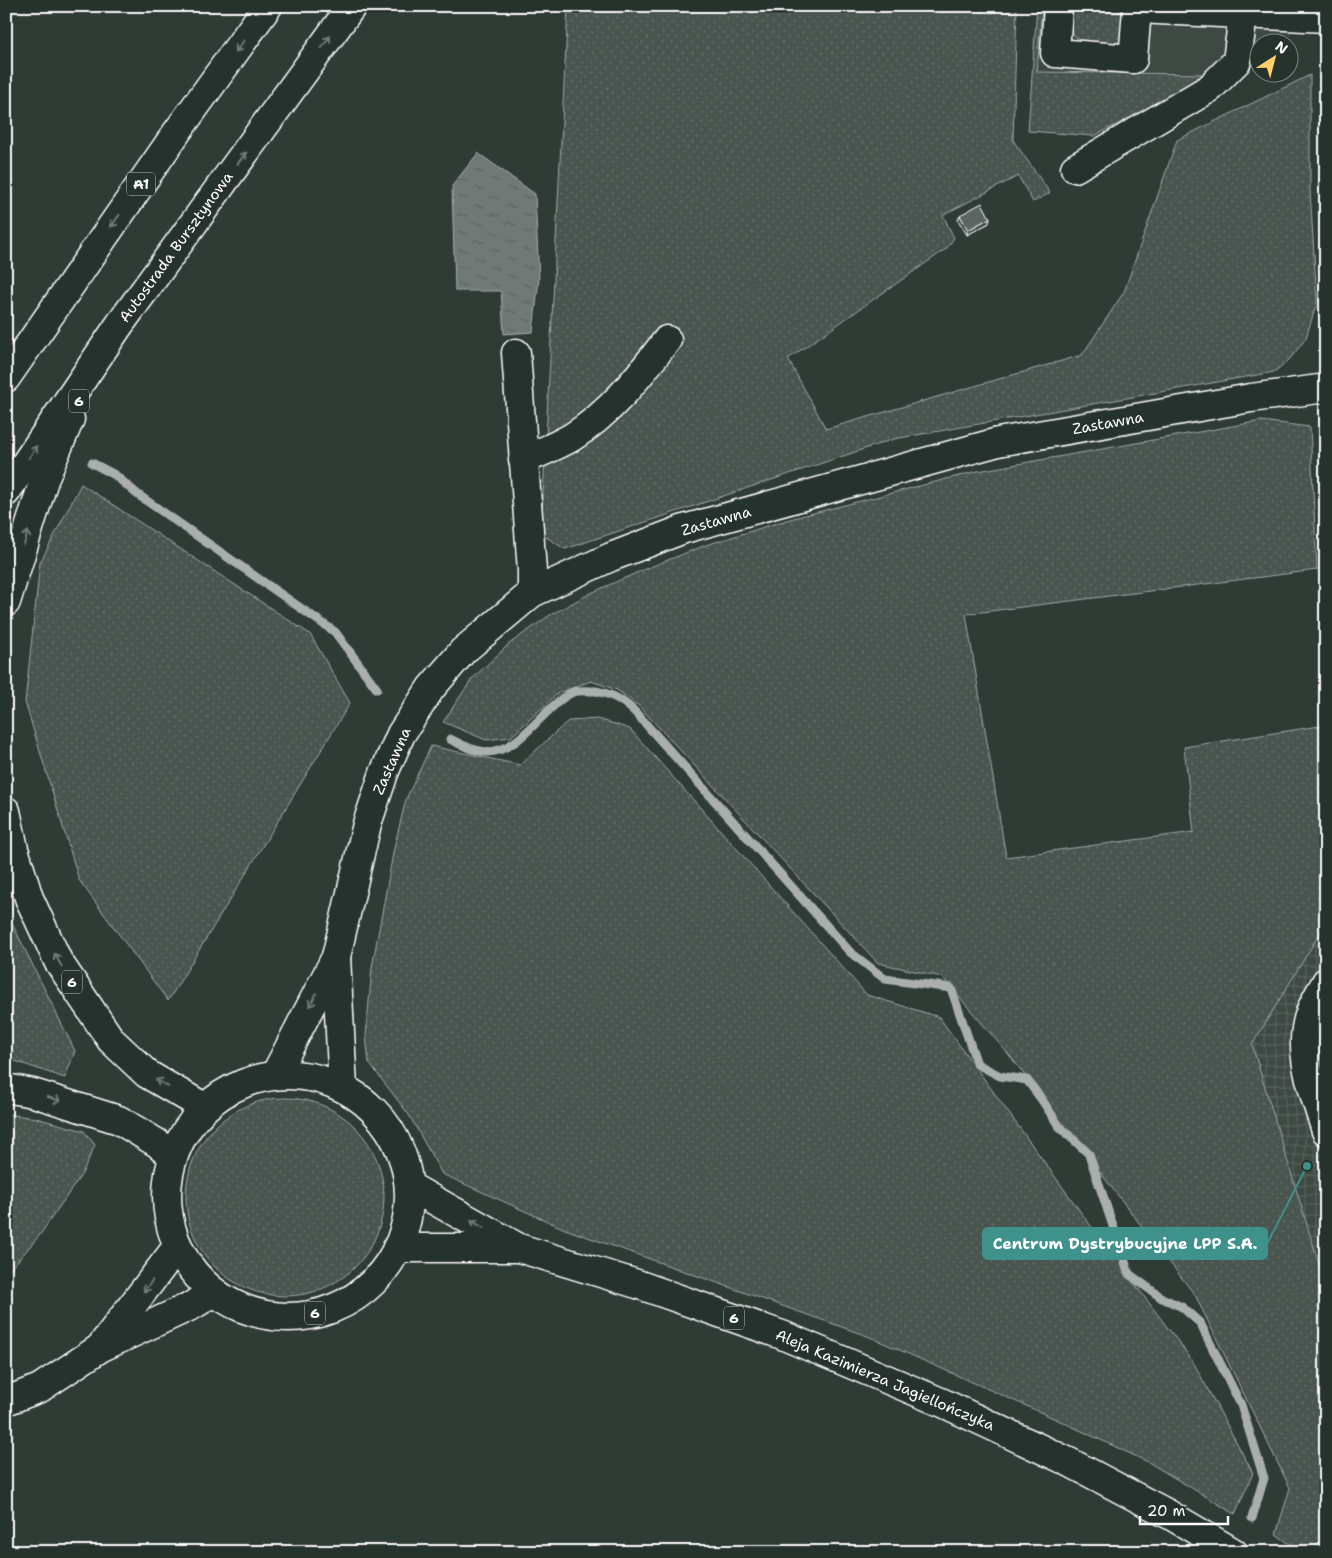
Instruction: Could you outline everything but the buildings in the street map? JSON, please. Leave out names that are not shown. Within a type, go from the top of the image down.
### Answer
[{"type":"main road","name":"A1","points":[[6,378],[176,132],[268,6]]},
{"type":"main road","name":"Autostrada Bursztynowa","points":[[6,492],[120,324],[352,6]]},
{"type":"main road","points":[[1058,6],[1055,53],[1133,59],[1138,8],[1326,18]]},
{"type":"main road","points":[[1075,168],[1210,88],[1237,61],[1243,15]]},
{"type":"main road","name":"6","points":[[6,602],[44,480],[72,415],[120,324]]},
{"type":"main road","points":[[523,460],[572,437],[608,410],[640,375],[667,340]]},
{"type":"main road","points":[[516,353],[532,593]]},
{"type":"main road","name":"Zastawna","points":[[275,1075],[336,957],[367,824],[384,773],[402,734],[431,688],[463,651],[532,593],[611,557],[684,529],[998,442],[1251,398],[1326,388]]},
{"type":"main road","name":"6","points":[[6,811],[14,849],[29,898],[58,961],[68,976],[111,1040],[147,1074],[204,1107]]},
{"type":"main road","name":"Zastawna","points":[[336,957],[343,1088]]},
{"type":"main road","points":[[1326,982],[1311,1010],[1304,1046],[1309,1077],[1326,1131]]},
{"type":"main road","name":"6","points":[[275,1075],[310,1076],[343,1088],[369,1105],[389,1128],[402,1156],[409,1186],[407,1218],[397,1248],[380,1274],[358,1295],[330,1309],[300,1316],[270,1316],[240,1308],[214,1292],[193,1271],[177,1247],[168,1217],[166,1186],[173,1156],[186,1130],[204,1107],[237,1085],[275,1075]]},
{"type":"main road","points":[[6,1088],[33,1093],[119,1120],[157,1143],[173,1156]]},
{"type":"main road","name":"Aleja Kazimierza Jagiellończyka","points":[[409,1186],[519,1248],[636,1284],[782,1335],[943,1403],[1069,1462],[1170,1515],[1233,1552]]},
{"type":"main road","points":[[100,1348],[177,1247]]},
{"type":"main road","name":"Aleja Kazimierza Jagiellończyka","points":[[397,1248],[519,1248]]},
{"type":"main road","points":[[6,1400],[40,1388],[100,1348],[193,1305],[214,1292]]},
{"type":"shaded area","points":[[568,6],[1017,6],[1013,140],[1050,193],[1033,202],[1018,176],[943,215],[954,238],[946,249],[788,359],[826,429],[1082,355],[1124,292],[1177,140],[1296,82],[1300,82],[1300,80],[1310,75],[1310,191],[1317,302],[1306,338],[1290,359],[1274,372],[894,439],[565,549],[541,534]]},
{"type":"shaded area","points":[[1037,6],[1042,6],[1037,72],[1203,74],[1215,71],[1205,80],[1094,136],[1028,131]]},
{"type":"shaded area","points":[[1040,6],[1294,6],[1291,32],[1250,32],[1250,57],[1094,136],[1028,131]]},
{"type":"shaded area","points":[[1072,10],[1124,13],[1123,39],[1119,45],[1098,45],[1077,38],[1070,26]]},
{"type":"shaded area","points":[[1261,421],[1310,427],[1317,570],[966,614],[1006,857],[1194,832],[1184,747],[1326,725],[1326,923],[1252,1045],[1326,1287],[1326,1552],[1301,1552],[1276,1534],[1290,1488],[1195,1295],[1010,1056],[942,977],[878,963],[639,706],[617,690],[591,681],[558,693],[511,737],[486,740],[443,722],[472,679],[509,644],[550,615],[591,593],[706,545],[790,519],[978,471]]},
{"type":"shaded area","points":[[81,484],[310,634],[350,703],[168,1001],[79,880],[25,702],[40,563]]},
{"type":"shaded area","points":[[598,719],[630,729],[867,995],[939,1017],[1085,1218],[1192,1360],[1253,1473],[1235,1514],[1148,1462],[870,1337],[565,1229],[442,1174],[409,1115],[369,1063],[366,1036],[372,967],[394,848],[406,799],[431,746],[520,765],[568,721]]},
{"type":"shaded area","points":[[6,911],[75,1051],[65,1078],[6,1058]]},
{"type":"shaded area","points":[[1326,923],[1326,1287],[1252,1045]]},
{"type":"shaded area","points":[[275,1098],[295,1098],[314,1102],[332,1109],[348,1120],[362,1134],[377,1159],[384,1187],[380,1226],[373,1244],[362,1260],[348,1274],[332,1285],[314,1292],[295,1296],[275,1296],[256,1292],[238,1285],[222,1274],[208,1260],[197,1244],[190,1226],[186,1207],[186,1187],[190,1168],[197,1150],[208,1134],[222,1120],[238,1109],[256,1102]]},
{"type":"shaded area","points":[[6,1114],[36,1118],[84,1131],[95,1145],[82,1174],[39,1236],[6,1274]]},
{"type":"water","points":[[478,153],[535,194],[539,279],[533,332],[504,334],[501,291],[455,291],[452,186]]},
{"type":"waterway","points":[[92,463],[115,475],[137,494],[335,632],[377,689]]},
{"type":"waterway","points":[[450,739],[476,750],[486,752],[499,750],[521,737],[552,707],[573,692],[596,691],[608,694],[624,702],[638,715],[850,952],[885,979],[951,988],[977,1064],[1000,1076],[1027,1080],[1059,1126],[1089,1154],[1129,1274],[1162,1298],[1182,1307],[1200,1323],[1241,1405],[1264,1478],[1252,1518]]},
{"type":"place","name":"Centrum Dystrybucyjne LPP S.A.","points":[[1307,1166]]}]
